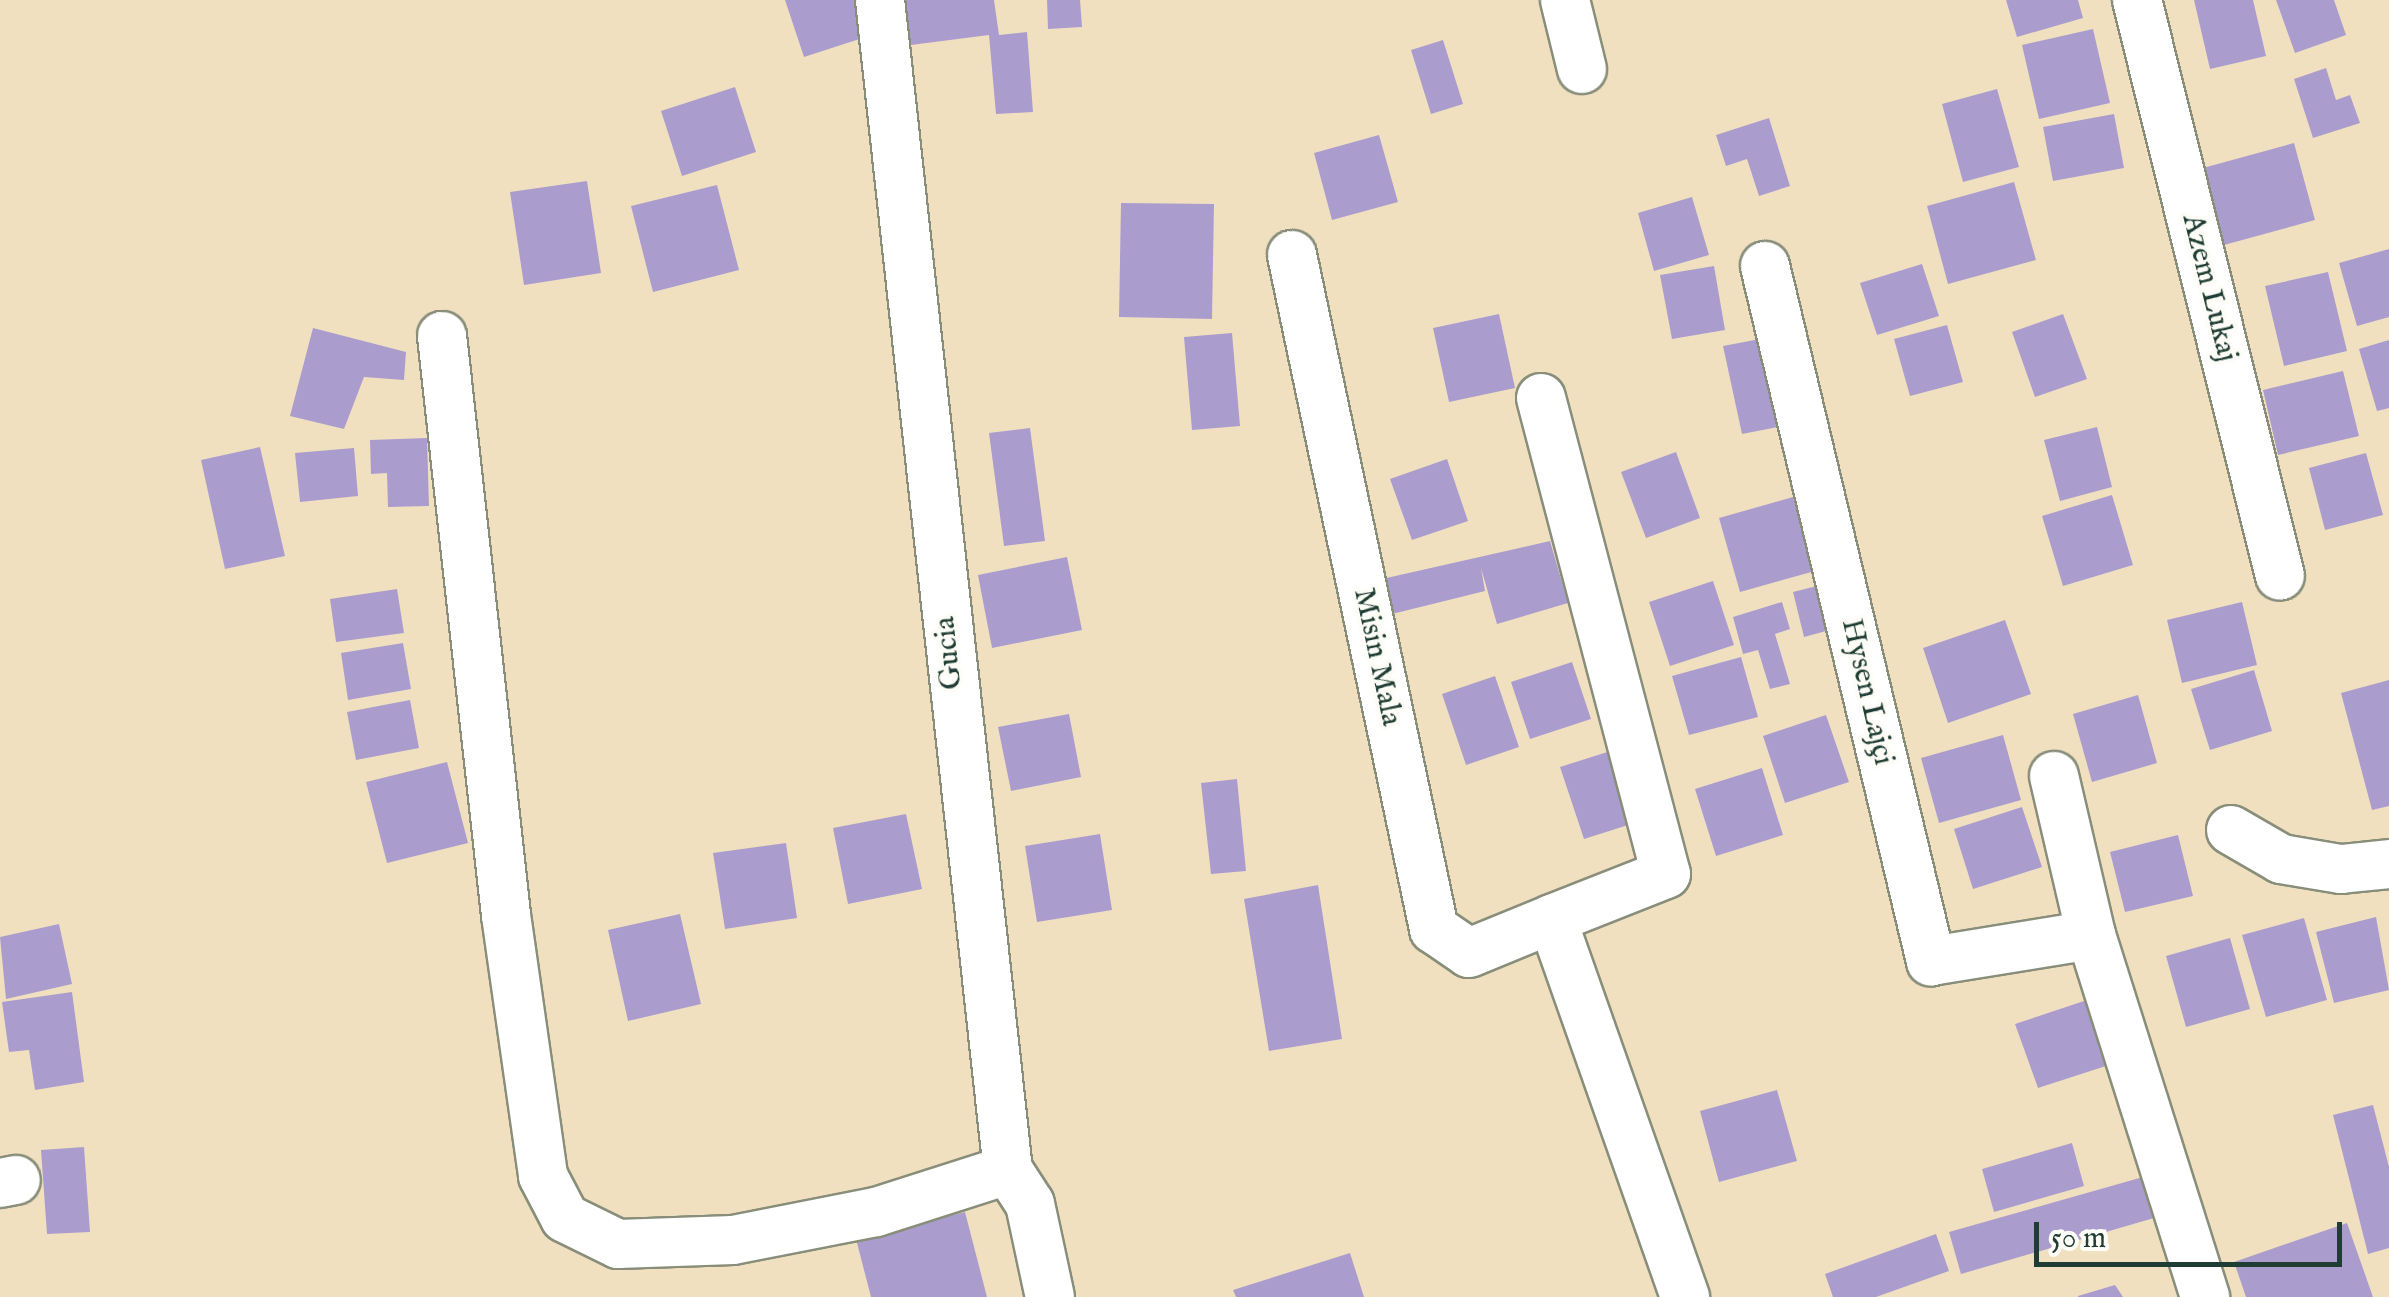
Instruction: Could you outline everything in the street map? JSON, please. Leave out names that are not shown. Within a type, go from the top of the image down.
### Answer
[{"type":"street","name":"Gucia","points":[[880,0],[1008,1170],[1030,1204],[1050,1297]]},
{"type":"street","points":[[1566,0],[1582,68]]},
{"type":"street","name":"Azem Lukaj","points":[[2138,0],[2280,576]]},
{"type":"street","name":"Misin Mala","points":[[1292,255],[1434,930],[1469,953],[1666,874],[1540,398]]},
{"type":"street","name":"Hysen Lajçi","points":[[1764,266],[1931,961],[2091,935]]},
{"type":"street","points":[[442,336],[508,934],[543,1176],[566,1218],[618,1244],[732,1240],[876,1212],[1008,1170]]},
{"type":"street","points":[[2054,776],[2091,935],[2206,1297]]},
{"type":"street","points":[[2231,830],[2281,859],[2341,869],[2389,864]]},
{"type":"street","points":[[1552,919],[1684,1297]]},
{"type":"building","points":[[785,0],[864,0],[875,34],[804,57]]},
{"type":"building","points":[[905,0],[994,0],[999,35],[1027,32],[1033,112],[996,114],[989,35],[911,45]]},
{"type":"building","points":[[1047,0],[1080,0],[1082,27],[1048,29]]},
{"type":"building","points":[[2006,0],[2078,0],[2083,18],[2017,37]]},
{"type":"building","points":[[2194,0],[2253,0],[2266,56],[2210,69]]},
{"type":"building","points":[[2276,0],[2334,0],[2346,35],[2295,53]]},
{"type":"building","points":[[2093,29],[2110,103],[2039,119],[2022,45]]},
{"type":"building","points":[[1443,40],[1463,104],[1431,114],[1411,50]]},
{"type":"building","points":[[2326,68],[2336,100],[2350,95],[2360,123],[2313,138],[2294,79]]},
{"type":"building","points":[[735,87],[756,152],[682,176],[661,111]]},
{"type":"building","points":[[1997,89],[2019,167],[1963,182],[1942,104]]},
{"type":"building","points":[[2114,114],[2124,168],[2053,181],[2043,127]]},
{"type":"building","points":[[1769,118],[1790,186],[1759,196],[1747,159],[1726,166],[1716,135]]},
{"type":"building","points":[[1379,135],[1398,202],[1332,220],[1314,153]]},
{"type":"building","points":[[2294,143],[2315,220],[2224,245],[2203,168]]},
{"type":"building","points":[[587,181],[601,273],[524,285],[510,192]]},
{"type":"building","points":[[2014,182],[2036,260],[1948,284],[1927,206]]},
{"type":"building","points":[[717,185],[739,270],[653,292],[631,206]]},
{"type":"building","points":[[1692,197],[1709,255],[1654,271],[1638,213]]},
{"type":"building","points":[[1121,203],[1214,204],[1212,319],[1119,317]]},
{"type":"building","points":[[2389,249],[2389,317],[2357,326],[2339,263]]},
{"type":"building","points":[[1922,264],[1939,316],[1877,335],[1860,283]]},
{"type":"building","points":[[1714,266],[1725,330],[1672,339],[1660,275]]},
{"type":"building","points":[[2328,272],[2347,351],[2284,366],[2265,286]]},
{"type":"building","points":[[1499,314],[1515,388],[1449,402],[1433,328]]},
{"type":"building","points":[[2063,314],[2087,379],[2035,397],[2012,332]]},
{"type":"building","points":[[1947,325],[1963,382],[1910,396],[1894,339]]},
{"type":"building","points":[[313,328],[406,352],[404,380],[364,377],[344,429],[290,416]]},
{"type":"building","points":[[1232,333],[1240,426],[1192,430],[1184,337]]},
{"type":"building","points":[[1760,339],[1778,427],[1742,434],[1723,346]]},
{"type":"building","points":[[2389,340],[2389,408],[2377,411],[2359,349]]},
{"type":"building","points":[[2343,371],[2359,436],[2278,455],[2263,390]]},
{"type":"building","points":[[2097,427],[2112,487],[2060,501],[2044,440]]},
{"type":"building","points":[[1030,428],[1045,541],[1004,546],[989,433]]},
{"type":"building","points":[[427,438],[429,506],[388,507],[387,473],[371,474],[370,440]]},
{"type":"building","points":[[260,447],[285,556],[225,569],[201,460]]},
{"type":"building","points":[[354,448],[358,496],[300,502],[295,453]]},
{"type":"building","points":[[1676,452],[1700,518],[1646,538],[1621,472]]},
{"type":"building","points":[[2366,453],[2383,515],[2325,530],[2309,468]]},
{"type":"building","points":[[1447,459],[1468,521],[1412,540],[1390,479]]},
{"type":"building","points":[[2112,495],[2133,565],[2063,586],[2042,516]]},
{"type":"building","points":[[1793,497],[1815,571],[1740,592],[1719,518]]},
{"type":"building","points":[[1550,541],[1568,603],[1497,624],[1481,568],[1485,591],[1392,614],[1382,579]]},
{"type":"building","points":[[1067,557],[1082,630],[992,648],[978,575]]},
{"type":"building","points":[[1713,581],[1734,645],[1670,666],[1649,602]]},
{"type":"building","points":[[1829,583],[1841,627],[1804,637],[1793,592]]},
{"type":"building","points":[[397,589],[404,633],[336,642],[330,599]]},
{"type":"building","points":[[1782,602],[1790,629],[1775,634],[1790,684],[1770,689],[1758,650],[1743,654],[1733,617]]},
{"type":"building","points":[[2242,602],[2257,665],[2182,683],[2167,620]]},
{"type":"building","points":[[2005,620],[2031,694],[1948,723],[1923,648]]},
{"type":"building","points":[[403,643],[411,689],[348,700],[341,653]]},
{"type":"building","points":[[1741,657],[1758,717],[1689,735],[1672,676]]},
{"type":"building","points":[[1572,662],[1591,719],[1530,739],[1511,682]]},
{"type":"building","points":[[2254,670],[2272,731],[2210,750],[2191,689]]},
{"type":"building","points":[[1495,676],[1519,747],[1466,765],[1442,694]]},
{"type":"building","points":[[2389,680],[2389,806],[2372,810],[2341,693]]},
{"type":"building","points":[[2138,695],[2157,763],[2092,782],[2073,714]]},
{"type":"building","points":[[410,700],[419,748],[356,760],[347,712]]},
{"type":"building","points":[[1069,714],[1081,777],[1011,791],[998,727]]},
{"type":"building","points":[[1826,715],[1849,782],[1785,803],[1763,736]]},
{"type":"building","points":[[2003,735],[2021,800],[1939,823],[1921,758]]},
{"type":"building","points":[[1620,748],[1644,820],[1584,839],[1560,767]]},
{"type":"building","points":[[447,762],[468,843],[387,863],[366,782]]},
{"type":"building","points":[[1762,768],[1783,835],[1716,856],[1695,789]]},
{"type":"building","points":[[1237,779],[1246,871],[1211,874],[1201,783]]},
{"type":"building","points":[[2022,807],[2042,867],[1973,889],[1954,829]]},
{"type":"building","points":[[906,814],[922,889],[848,904],[833,828]]},
{"type":"building","points":[[1100,834],[1112,910],[1037,922],[1025,846]]},
{"type":"building","points":[[2178,835],[2193,896],[2125,912],[2110,852]]},
{"type":"building","points":[[786,843],[797,918],[725,929],[713,853]]},
{"type":"building","points":[[1318,885],[1342,1039],[1269,1051],[1244,899]]},
{"type":"building","points":[[680,914],[701,1004],[628,1021],[608,930]]},
{"type":"building","points":[[2376,917],[2389,990],[2334,1003],[2316,932]]},
{"type":"building","points":[[2304,918],[2327,1000],[2266,1017],[2242,935]]},
{"type":"building","points":[[59,924],[72,984],[6,999],[0,937]]},
{"type":"building","points":[[2230,938],[2250,1009],[2186,1027],[2166,956]]},
{"type":"building","points":[[72,992],[84,1082],[35,1090],[29,1050],[9,1052],[2,1002]]},
{"type":"building","points":[[2090,999],[2112,1064],[2038,1088],[2015,1024]]},
{"type":"building","points":[[1777,1090],[1797,1161],[1719,1182],[1700,1111]]},
{"type":"building","points":[[2373,1105],[2389,1167],[2389,1248],[2368,1254],[2333,1115]]},
{"type":"building","points":[[2072,1143],[2084,1186],[1994,1212],[1982,1169]]},
{"type":"building","points":[[84,1147],[90,1232],[47,1234],[41,1150]]},
{"type":"building","points":[[2143,1177],[2154,1218],[1961,1274],[1949,1232]]},
{"type":"building","points":[[965,1212],[987,1297],[871,1297],[856,1239]]},
{"type":"building","points":[[2347,1223],[2373,1297],[2246,1297],[2234,1262]]},
{"type":"building","points":[[1936,1234],[1949,1271],[1876,1297],[1833,1297],[1825,1274]]},
{"type":"building","points":[[1350,1253],[1364,1297],[1236,1297],[1233,1290]]},
{"type":"building","points":[[2115,1285],[2123,1297],[2078,1297],[2078,1296]]}]
